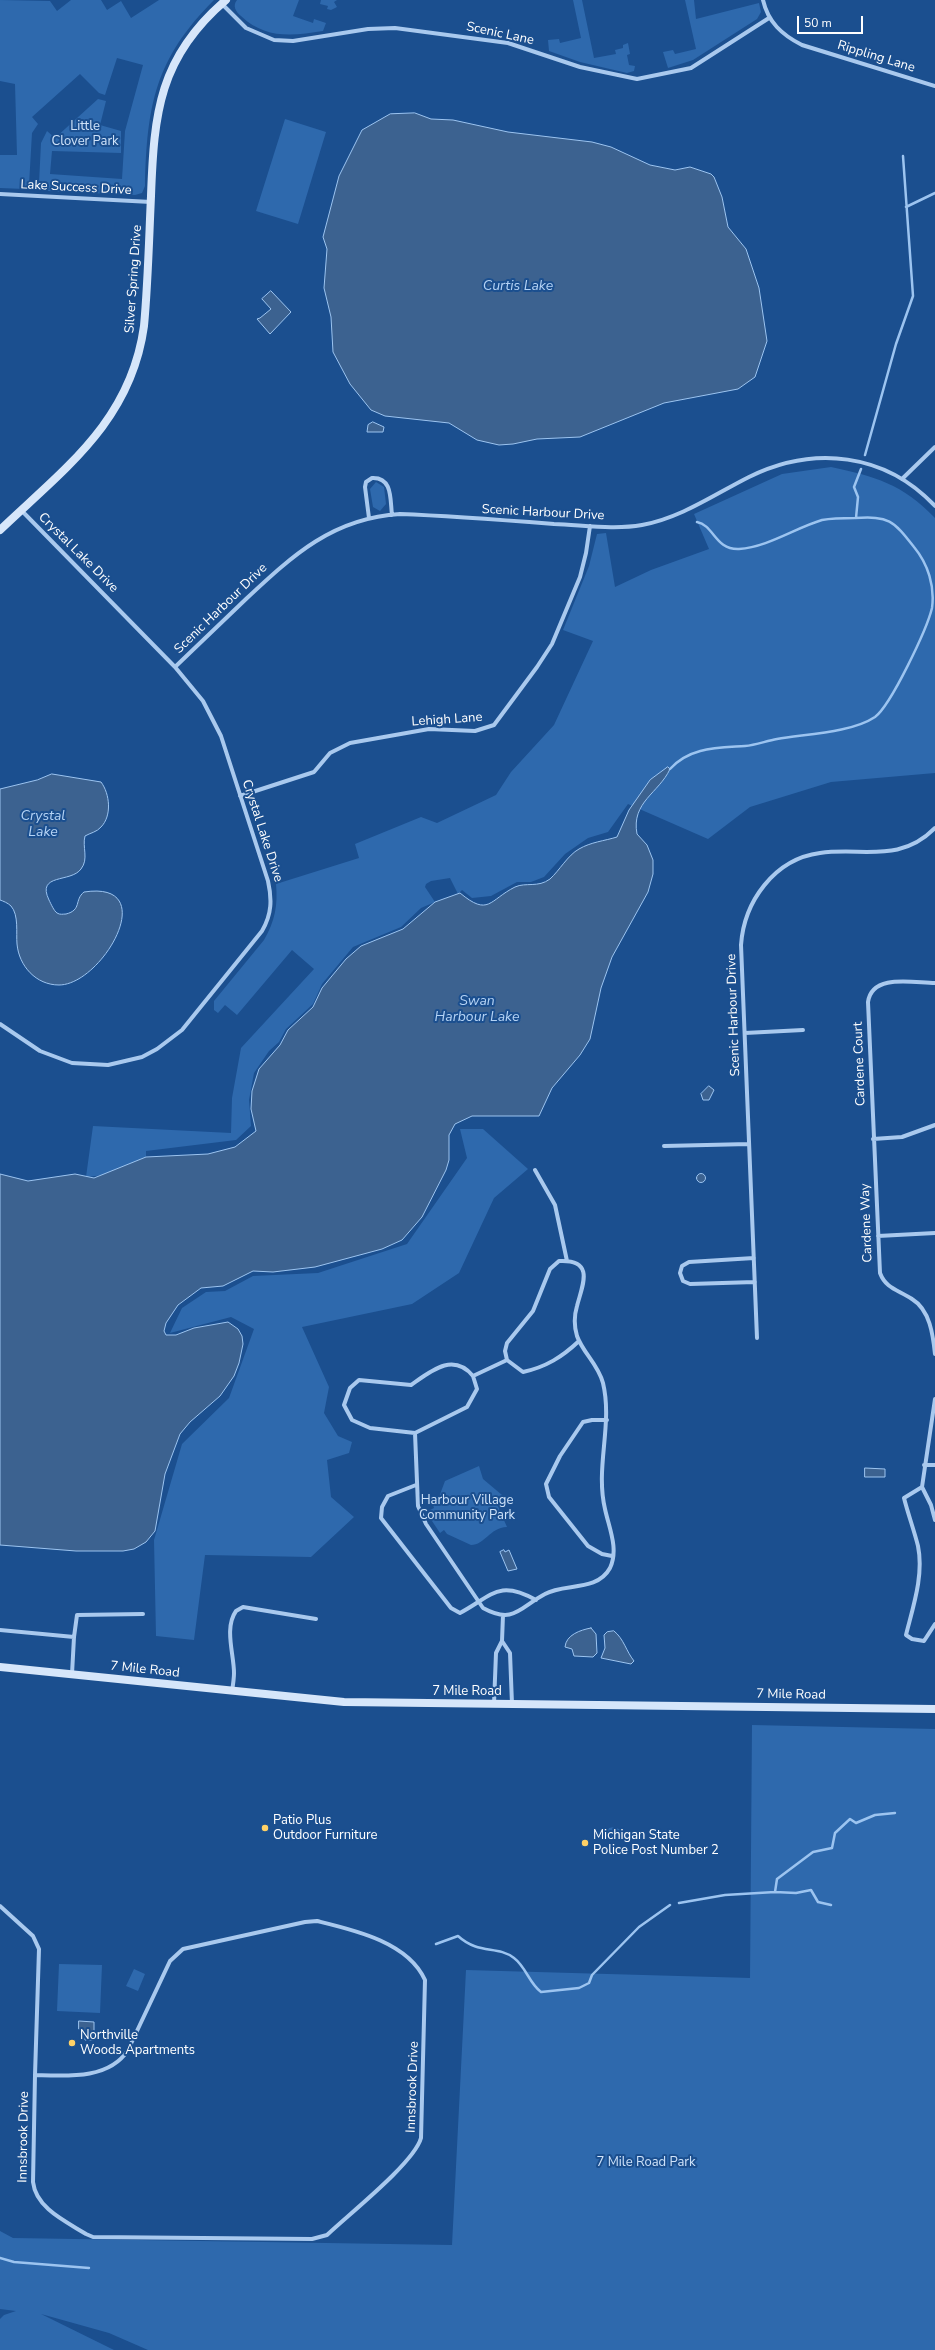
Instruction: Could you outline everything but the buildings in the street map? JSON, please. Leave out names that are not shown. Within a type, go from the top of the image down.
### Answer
[{"type":"street","name":"Rippling Lane","points":[[763,0],[769,18],[784,34],[802,45],[935,86]]},
{"type":"street","name":"Scenic Lane","points":[[224,2],[246,28],[274,40],[293,41],[368,29],[395,28],[508,43],[580,67],[638,79],[691,68],[769,18]]},
{"type":"street","name":"Silver Spring Drive","points":[[0,530],[99,434],[118,406],[129,384],[139,355],[144,326],[154,129],[164,87],[186,44],[224,2]]},
{"type":"street","name":"Lake Success Drive","points":[[0,194],[151,202]]},
{"type":"street","points":[[902,479],[935,447]]},
{"type":"street","name":"Scenic Harbour Drive","points":[[175,666],[294,554],[336,529],[369,518],[392,515],[590,526],[628,526],[660,520],[684,511],[762,471],[806,458],[830,457],[856,460],[880,468],[902,479],[935,506]]},
{"type":"street","points":[[369,518],[365,487],[366,482],[372,478],[382,478],[388,484],[392,515]]},
{"type":"street","name":"Crystal Lake Drive","points":[[0,1024],[40,1051],[59,1060],[97,1065],[118,1064],[142,1057],[157,1049],[182,1030],[253,943],[269,916],[271,904],[268,881],[221,736],[211,715],[194,688],[175,666],[21,510]]},
{"type":"street","name":"Lehigh Lane","points":[[240,796],[314,772],[330,753],[350,743],[429,728],[475,731],[494,725],[552,644],[582,571],[590,526]]},
{"type":"street","name":"Scenic Harbour Drive","points":[[757,1338],[742,932],[751,905],[765,884],[788,865],[811,855],[828,852],[881,853],[896,851],[918,841],[935,828]]},
{"type":"street","name":"Cardene Court","points":[[873,1139],[868,1002],[870,993],[876,986],[886,983],[935,983]]},
{"type":"street","points":[[745,1033],[803,1030]]},
{"type":"street","points":[[873,1139],[902,1137],[935,1125]]},
{"type":"street","name":"Cardene Way","points":[[873,1139],[879,1268],[881,1277],[889,1287],[912,1298],[922,1308],[932,1333],[935,1354]]},
{"type":"street","points":[[664,1146],[749,1144]]},
{"type":"street","points":[[535,1170],[555,1205],[567,1261]]},
{"type":"street","points":[[878,1236],[935,1232]]},
{"type":"street","points":[[754,1258],[689,1262],[682,1266],[680,1273],[683,1281],[690,1284],[755,1282]]},
{"type":"street","points":[[415,1433],[418,1506],[426,1524],[483,1608],[493,1614],[503,1615],[521,1611],[552,1590],[578,1587],[593,1582],[610,1568],[612,1556],[612,1535],[604,1509],[602,1488],[602,1463],[607,1420],[602,1381],[592,1357],[579,1341],[574,1317],[584,1284],[584,1276],[580,1268],[567,1261],[559,1261],[550,1269],[533,1311],[508,1343],[505,1351],[507,1360],[523,1372],[542,1368],[564,1355],[579,1341]]},
{"type":"street","points":[[473,1376],[507,1360]]},
{"type":"street","points":[[457,1364],[467,1369],[473,1376],[477,1389],[468,1407],[415,1433],[370,1428],[352,1420],[344,1405],[350,1388],[359,1380],[411,1385],[429,1372],[444,1365],[457,1364]]},
{"type":"street","points":[[935,1399],[924,1465],[922,1488],[931,1505],[935,1520]]},
{"type":"street","points":[[607,1420],[592,1420],[583,1422],[560,1456],[546,1484],[549,1497],[588,1546],[602,1554],[612,1556]]},
{"type":"street","points":[[924,1465],[935,1465]]},
{"type":"street","points":[[416,1485],[388,1496],[382,1507],[381,1518],[452,1608],[460,1613],[491,1593],[504,1590],[514,1590],[536,1600]]},
{"type":"street","points":[[922,1488],[904,1498],[918,1547],[919,1567],[916,1593],[906,1635],[912,1639],[924,1641],[935,1624]]},
{"type":"street","points":[[232,1692],[234,1671],[230,1652],[232,1625],[236,1611],[243,1607],[316,1618]]},
{"type":"street","points":[[72,1675],[77,1615],[143,1614]]},
{"type":"street","points":[[494,1704],[496,1653],[502,1640],[503,1615]]},
{"type":"street","points":[[0,1630],[74,1637]]},
{"type":"street","points":[[502,1640],[510,1653],[512,1704]]},
{"type":"street","name":"7 Mile Road","points":[[0,1667],[232,1692],[344,1702],[935,1709]]},
{"type":"street","name":"Innsbrook Drive","points":[[0,1906],[33,1936],[39,1949],[36,2075],[34,2191],[41,2203],[86,2234],[100,2238],[317,2238],[327,2235],[396,2171],[419,2145],[422,2132],[425,1980],[416,1965],[382,1940],[317,1922],[305,1922],[188,1947],[178,1952],[170,1961],[128,2050],[121,2058],[83,2076],[36,2075]]},
{"type":"green space","name":"Little Clover Park","points":[[0,0],[50,1],[57,11],[71,0],[101,0],[107,10],[121,1],[131,18],[159,0],[214,0],[194,22],[179,43],[167,63],[158,85],[148,131],[145,186],[142,193],[135,195],[48,191],[42,189],[39,183],[41,143],[47,131],[55,138],[98,99],[106,101],[100,125],[121,131],[121,153],[52,151],[50,174],[122,179],[125,131],[143,65],[117,58],[105,95],[99,93],[80,74],[32,117],[38,124],[32,133],[29,185],[25,189],[0,188],[0,155],[17,155],[15,84],[0,81]]},
{"type":"green space","points":[[237,0],[299,0],[293,16],[313,23],[314,19],[326,23],[323,31],[290,35],[269,32],[250,23],[236,11],[235,4]]},
{"type":"green space","points":[[321,0],[337,0],[334,2],[337,7],[331,10],[327,9],[328,6],[320,4]]},
{"type":"green space","points":[[573,0],[582,0],[594,58],[616,54],[615,50],[623,48],[623,45],[628,43],[630,54],[627,55],[629,65],[635,66],[634,71],[627,73],[580,62],[549,51],[548,40],[559,39],[560,43],[581,38]]},
{"type":"green space","points":[[685,0],[694,0],[696,19],[759,3],[761,12],[757,19],[693,60],[668,68],[663,52],[673,50],[675,54],[696,49]]},
{"type":"green space","points":[[285,119],[326,132],[298,224],[256,211]]},
{"type":"green space","points":[[831,467],[861,474],[887,483],[911,497],[935,518],[935,773],[831,782],[750,807],[708,839],[628,804],[608,832],[588,838],[565,854],[544,877],[531,882],[517,882],[491,896],[472,898],[462,890],[458,894],[450,878],[431,881],[426,884],[425,887],[435,902],[421,908],[401,927],[353,947],[322,984],[313,1004],[286,1029],[279,1042],[269,1051],[254,1073],[249,1100],[251,1126],[236,1140],[146,1151],[146,1157],[104,1175],[86,1177],[93,1126],[231,1133],[232,1098],[241,1048],[314,969],[292,950],[237,1015],[225,1005],[218,1013],[214,1010],[214,1001],[264,940],[268,933],[275,913],[277,899],[276,884],[359,858],[355,844],[421,817],[437,823],[496,795],[511,772],[554,725],[593,641],[563,630],[589,566],[597,534],[606,533],[615,587],[651,570],[709,549],[694,514],[782,474]]},
{"type":"green space","points":[[376,482],[384,487],[386,504],[380,511],[373,507],[370,489]]},
{"type":"green space","points":[[460,1129],[483,1129],[528,1169],[494,1198],[459,1273],[412,1304],[302,1327],[329,1387],[324,1413],[338,1436],[352,1442],[349,1453],[327,1460],[331,1497],[354,1517],[311,1557],[205,1555],[194,1640],[156,1636],[154,1540],[182,1444],[229,1398],[254,1329],[231,1317],[170,1333],[182,1308],[206,1292],[225,1291],[253,1276],[318,1273],[407,1244],[467,1158]]},
{"type":"green space","name":"Harbour Village Community Park","points":[[479,1466],[483,1479],[502,1495],[499,1509],[507,1527],[496,1530],[480,1542],[471,1545],[447,1534],[444,1530],[440,1533],[426,1512],[434,1508],[432,1501],[439,1497],[445,1481]]},
{"type":"green space","name":"7 Mile Road Park","points":[[752,1725],[935,1729],[935,2350],[148,2350],[109,2333],[41,2314],[114,2350],[0,2350],[0,2319],[4,2315],[16,2311],[0,2309],[0,2231],[13,2238],[452,2245],[466,1970],[750,1978]]},
{"type":"green space","points":[[614,1827],[621,1830],[618,1835],[612,1838],[607,1832],[609,1828]]},
{"type":"green space","points":[[59,1964],[102,1965],[100,2013],[57,2011]]},
{"type":"green space","points":[[134,1969],[145,1974],[138,1991],[126,1986]]},
{"type":"water","name":"Curtis Lake","points":[[415,113],[431,119],[453,120],[508,132],[592,142],[611,147],[650,165],[675,170],[690,167],[711,174],[714,177],[722,197],[728,227],[746,249],[759,288],[767,341],[755,377],[738,389],[664,403],[580,437],[537,439],[513,444],[499,445],[477,440],[449,423],[385,416],[371,410],[350,384],[333,352],[331,317],[324,288],[327,249],[323,237],[339,176],[362,130],[390,114]]},
{"type":"water","points":[[271,291],[291,312],[270,334],[257,319],[271,309],[262,299]]},
{"type":"water","points":[[373,422],[384,427],[383,432],[367,432],[368,425]]},
{"type":"water","name":"Swan Harbour Lake","points":[[668,767],[670,769],[665,777],[642,806],[636,823],[637,834],[647,845],[653,860],[653,874],[648,892],[612,957],[601,988],[590,1039],[580,1055],[552,1088],[539,1116],[472,1116],[455,1124],[449,1135],[449,1160],[446,1170],[422,1217],[402,1240],[382,1249],[315,1267],[273,1272],[253,1271],[223,1286],[201,1288],[178,1305],[166,1323],[164,1331],[166,1335],[176,1335],[194,1328],[228,1322],[238,1329],[242,1336],[243,1344],[239,1363],[234,1376],[220,1396],[190,1422],[180,1434],[165,1474],[155,1531],[146,1542],[134,1549],[123,1551],[76,1551],[0,1545],[0,1174],[28,1181],[75,1174],[94,1178],[146,1157],[208,1154],[235,1147],[256,1131],[251,1109],[252,1091],[259,1069],[280,1045],[288,1030],[313,1007],[322,988],[346,959],[361,946],[403,929],[435,902],[460,893],[477,904],[489,904],[515,887],[546,882],[571,855],[579,849],[593,843],[617,837],[629,810],[650,780]]},
{"type":"water","name":"Crystal Lake","points":[[52,774],[101,782],[108,799],[108,811],[105,822],[101,827],[85,836],[85,861],[81,869],[70,876],[51,882],[47,886],[46,891],[49,900],[57,913],[66,914],[74,910],[79,898],[84,892],[107,893],[119,901],[122,916],[117,934],[107,952],[92,969],[76,981],[59,985],[43,982],[30,973],[25,967],[18,952],[14,910],[11,906],[0,900],[0,789],[37,780]]},
{"type":"water","points":[[709,1086],[714,1090],[709,1100],[703,1100],[701,1094]]},
{"type":"water","points":[[701,1173],[706,1178],[701,1183],[696,1178]]},
{"type":"water","points":[[865,1468],[885,1469],[885,1477],[865,1477]]},
{"type":"water","points":[[504,1550],[505,1552],[509,1550],[517,1569],[508,1571],[500,1552]]},
{"type":"water","points":[[591,1628],[596,1634],[597,1653],[593,1657],[574,1656],[572,1649],[565,1647],[568,1639],[582,1630]]},
{"type":"water","points":[[614,1631],[634,1661],[631,1664],[601,1658],[605,1648],[604,1635],[607,1632]]},
{"type":"water","points":[[79,2021],[94,2022],[94,2040],[85,2040],[85,2030],[79,2029]]},
{"type":"waterway","points":[[865,455],[896,344],[913,296],[903,156]]},
{"type":"waterway","points":[[906,207],[935,193]]},
{"type":"waterway","points":[[856,518],[858,497],[854,487],[861,469]]},
{"type":"waterway","points":[[670,769],[686,756],[704,750],[749,745],[777,739],[841,730],[875,717],[890,698],[908,666],[929,618],[933,600],[927,568],[919,554],[895,525],[883,519],[838,518],[822,520],[760,545],[739,549],[725,546],[703,524],[697,522]]},
{"type":"waterway","points":[[679,1903],[725,1895],[775,1892],[777,1879],[813,1852],[832,1848],[835,1833],[850,1819],[856,1823],[875,1815],[895,1813]]},
{"type":"waterway","points":[[775,1892],[796,1893],[811,1890],[818,1902],[831,1905]]},
{"type":"waterway","points":[[436,1944],[458,1936],[473,1946],[508,1954],[522,1966],[533,1984],[541,1992],[579,1988],[589,1983],[592,1975],[639,1927],[670,1905]]},
{"type":"waterway","points":[[0,2258],[14,2262],[89,2268]]},
{"type":"place","name":"Patio Plus Outdoor Furniture","points":[[265,1828]]},
{"type":"place","name":"Michigan State Police Post Number 2","points":[[585,1843]]},
{"type":"place","name":"Northville Woods Apartments","points":[[72,2043]]}]
